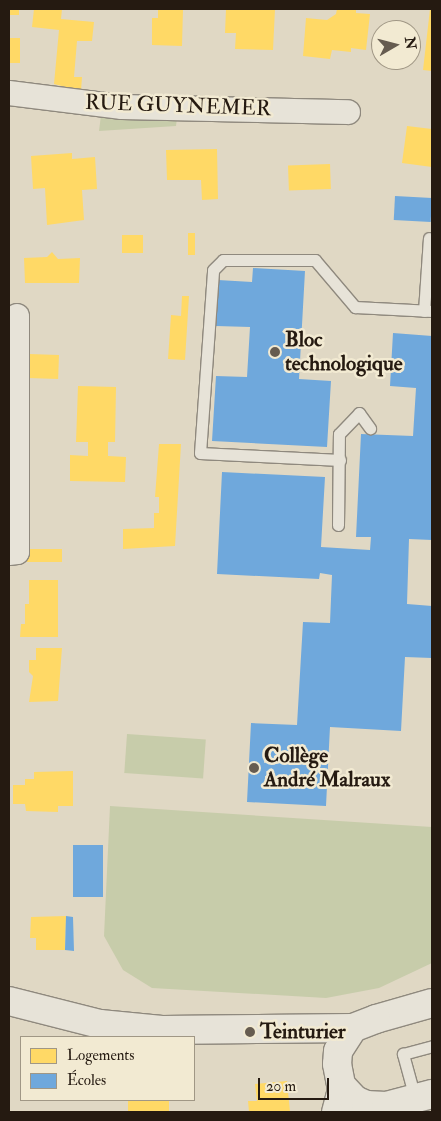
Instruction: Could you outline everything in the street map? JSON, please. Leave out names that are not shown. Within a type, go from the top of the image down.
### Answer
[{"type":"main road","points":[[9,1001],[100,1024],[162,1030],[250,1032],[301,1028],[353,1028],[376,1018],[432,1003]]},
{"type":"main road","points":[[301,1028],[328,1050],[339,1074],[355,1100],[373,1109],[424,1096]]},
{"type":"main road","points":[[339,1074],[338,1051],[353,1028]]},
{"type":"street","name":"RUE GUYNEMER","points":[[9,93],[122,107],[348,112]]},
{"type":"street","points":[[9,553],[16,552],[17,316]]},
{"type":"street","points":[[334,1112],[339,1074]]},
{"type":"lane","points":[[340,460],[200,453],[213,270],[223,260],[316,260],[355,307],[428,311],[429,238]]},
{"type":"lane","points":[[338,525],[340,434],[359,413],[370,428]]},
{"type":"lane","points":[[424,1096],[403,1054],[432,1046]]},
{"type":"green space","points":[[101,115],[177,118],[176,126],[99,131]]},
{"type":"green space","points":[[127,734],[206,740],[203,778],[124,773]]},
{"type":"green space","points":[[110,806],[432,827],[432,963],[379,988],[326,998],[152,988],[123,970],[104,936]]},
{"type":"building: Logements","points":[[9,9],[19,9],[19,15],[9,15]]},
{"type":"building: Logements","points":[[34,9],[62,9],[61,19],[94,22],[92,41],[77,41],[74,77],[82,77],[81,91],[54,84],[59,30],[32,27]]},
{"type":"building: Logements","points":[[158,9],[183,9],[182,46],[152,45],[152,18],[158,18]]},
{"type":"building: Logements","points":[[226,9],[275,9],[273,50],[235,49],[236,33],[225,33]]},
{"type":"building: Logements","points":[[337,9],[356,9],[356,13],[370,14],[366,50],[351,48],[351,52],[332,50],[330,59],[303,56],[306,18],[327,20],[336,14]]},
{"type":"building: Logements","points":[[430,9],[432,9],[432,71],[423,70]]},
{"type":"building: Logements","points":[[9,38],[20,38],[20,63],[9,63]]},
{"type":"building: Logements","points":[[407,126],[432,129],[432,167],[402,163]]},
{"type":"building: Logements","points":[[217,149],[218,199],[202,200],[201,180],[167,180],[166,150]]},
{"type":"building: Logements","points":[[72,153],[72,159],[95,157],[97,189],[82,190],[84,220],[47,225],[45,188],[33,189],[31,156]]},
{"type":"building: Logements","points":[[330,164],[331,189],[289,190],[288,165]]},
{"type":"building: Logements","points":[[188,233],[195,233],[195,255],[188,255]]},
{"type":"building: Logements","points":[[122,235],[143,235],[143,253],[122,253]]},
{"type":"building: Logements","points":[[52,252],[58,259],[80,258],[79,283],[25,283],[24,258],[47,257]]},
{"type":"building: Logements","points":[[182,296],[189,296],[185,360],[168,359],[171,315],[181,316]]},
{"type":"building: Logements","points":[[29,354],[59,355],[58,379],[28,378]]},
{"type":"building: Logements","points":[[78,386],[116,387],[115,442],[108,442],[108,456],[126,457],[125,482],[70,481],[70,455],[88,456],[88,442],[76,442]]},
{"type":"building: Logements","points":[[159,444],[181,444],[175,546],[123,549],[123,529],[154,528],[154,513],[159,513],[159,497],[155,497]]},
{"type":"building: Logements","points":[[27,549],[62,549],[62,562],[27,562]]},
{"type":"building: Logements","points":[[29,580],[58,580],[58,637],[20,637],[21,624],[25,624],[25,604],[29,604]]},
{"type":"building: Logements","points":[[36,648],[62,648],[58,701],[29,702],[33,676],[29,672],[29,660],[36,660]]},
{"type":"building: Logements","points":[[73,771],[73,806],[58,806],[58,812],[26,811],[25,804],[13,804],[13,785],[25,785],[25,779],[34,779],[34,772]]},
{"type":"building: Logements","points":[[66,916],[65,950],[36,950],[36,938],[30,938],[31,917]]},
{"type":"building: Logements","points":[[287,1081],[290,1112],[249,1112],[248,1101],[257,1101],[255,1084]]},
{"type":"building: Logements","points":[[128,1101],[169,1101],[169,1112],[128,1112]]},
{"type":"building: Écoles","points":[[395,196],[432,198],[431,222],[394,220]]},
{"type":"building: Écoles","name":"Bloc technologique","points":[[253,268],[305,271],[299,379],[331,381],[327,447],[212,441],[216,376],[247,377],[250,327],[216,326],[218,280],[252,282]]},
{"type":"building: Écoles","points":[[393,333],[432,336],[432,540],[409,539],[407,604],[432,606],[432,658],[405,657],[401,731],[330,727],[326,806],[247,802],[251,723],[297,725],[303,622],[330,623],[332,575],[320,573],[319,579],[217,574],[222,472],[325,477],[321,547],[370,550],[371,537],[356,537],[361,434],[413,436],[416,388],[390,386]]},
{"type":"building: Écoles","points":[[73,845],[103,845],[103,897],[73,897]]},
{"type":"building: Écoles","points":[[66,916],[73,917],[74,951],[65,950]]},
{"type":"place","name":"Bloc technologique","points":[[275,352]]},
{"type":"place","name":"Collège André Malraux","points":[[254,768]]},
{"type":"place","name":"Teinturier","points":[[250,1032]]}]
